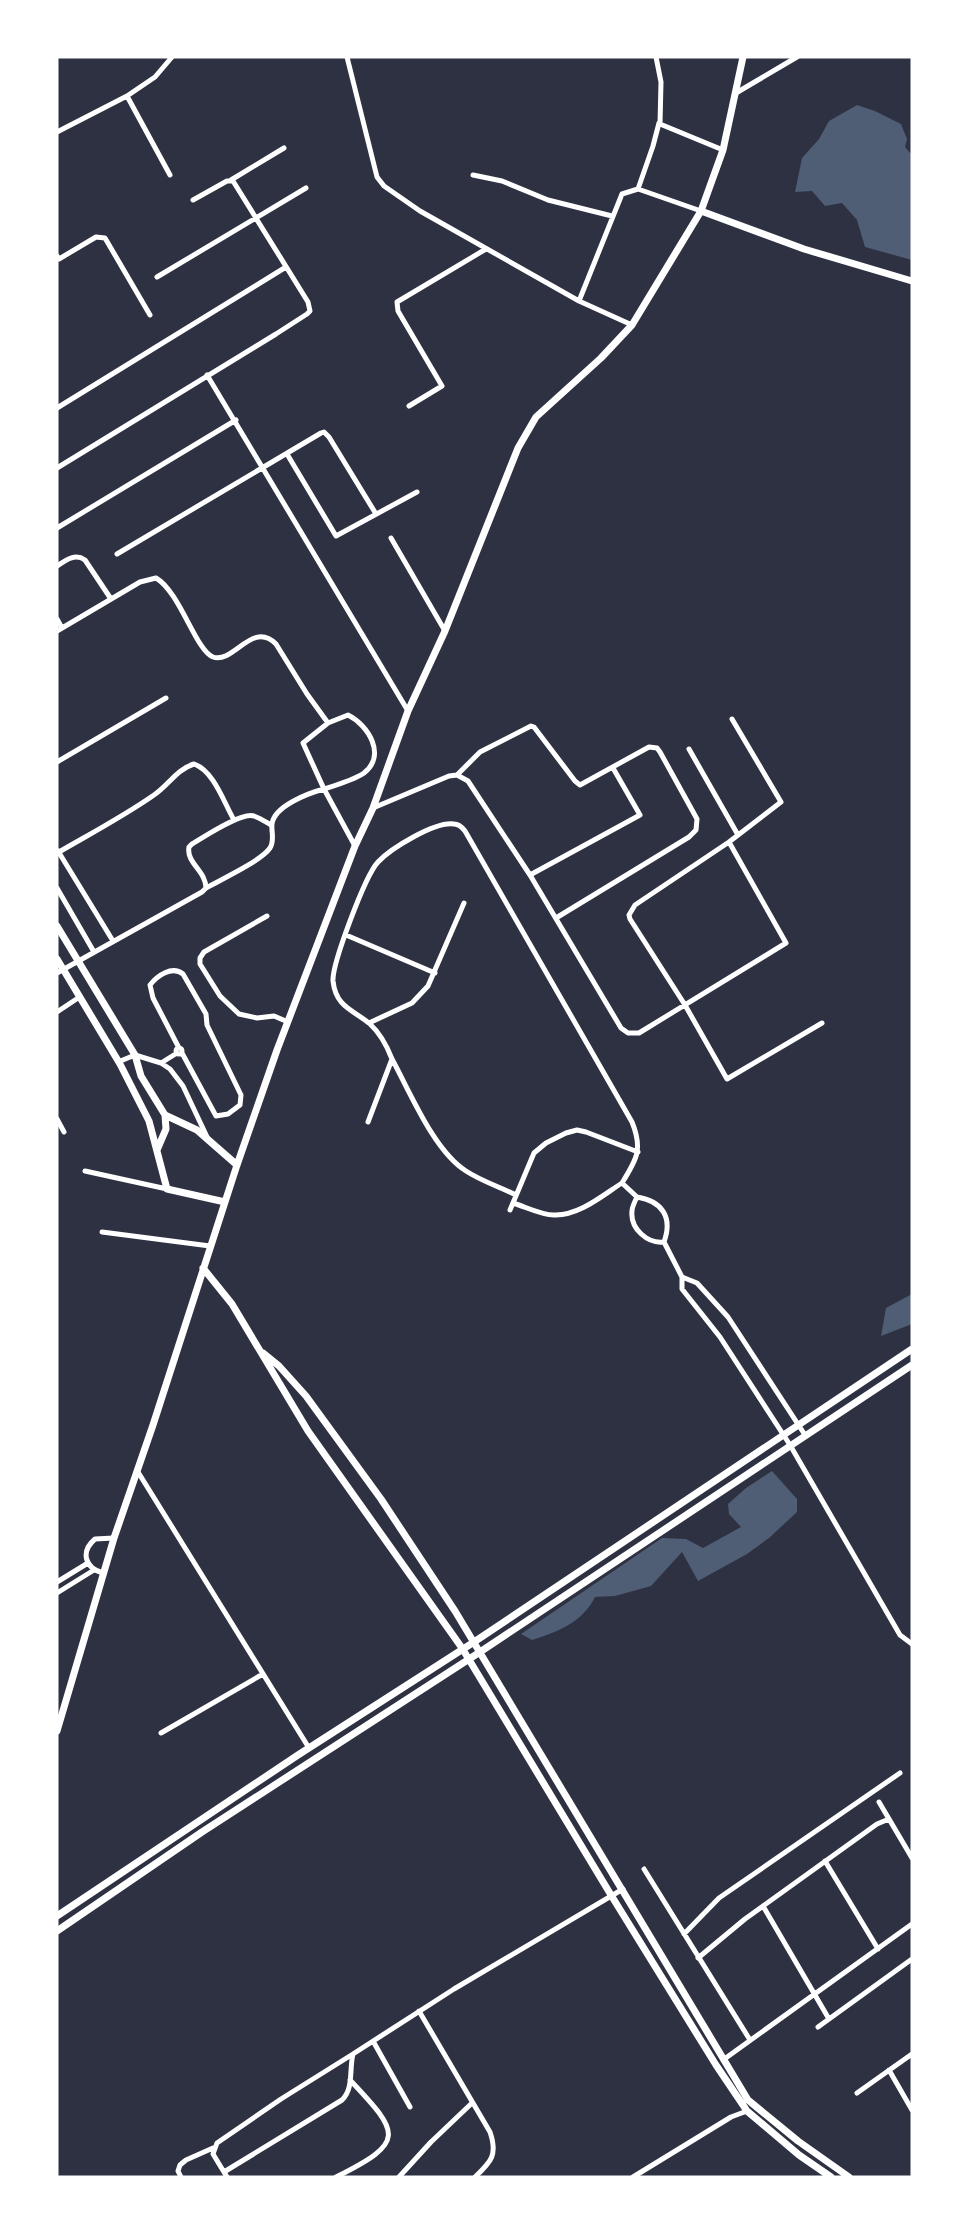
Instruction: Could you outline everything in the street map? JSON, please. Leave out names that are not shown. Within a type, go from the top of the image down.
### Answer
[{"type":"street","points":[[57,132],[126,96],[155,77],[172,57]]},
{"type":"street","points":[[347,57],[380,181],[420,211],[486,249],[579,301],[632,325]]},
{"type":"street","points":[[57,1731],[72,1687],[114,1538],[138,1472],[237,1165],[288,1022],[408,711],[445,631],[518,448],[536,417],[601,358],[632,325],[701,211],[723,150],[743,57]]},
{"type":"street","points":[[736,93],[797,57]]},
{"type":"street","points":[[638,189],[659,123],[661,82],[659,59]]},
{"type":"street","points":[[126,96],[170,175]]},
{"type":"street","points":[[659,123],[723,150]]},
{"type":"street","points":[[193,200],[284,148]]},
{"type":"street","points":[[473,175],[502,181],[548,200],[612,216]]},
{"type":"street","points":[[57,468],[310,311],[308,302],[231,180]]},
{"type":"street","points":[[157,277],[306,188]]},
{"type":"street","points":[[579,301],[620,195],[638,189],[804,249],[912,281]]},
{"type":"street","points":[[58,259],[96,237],[105,238],[150,315]]},
{"type":"street","points":[[409,406],[442,386],[398,311],[397,302],[486,249]]},
{"type":"street","points":[[57,408],[286,267]]},
{"type":"street","points":[[207,375],[408,711]]},
{"type":"street","points":[[57,528],[236,420]]},
{"type":"street","points":[[117,554],[321,433],[327,434],[376,514]]},
{"type":"street","points":[[287,454],[336,536],[417,492]]},
{"type":"street","points":[[391,538],[445,631]]},
{"type":"street","points":[[57,566],[69,559],[81,557],[111,599]]},
{"type":"street","points":[[57,620],[59,630],[140,582],[156,578],[168,589],[200,642],[214,658],[235,651],[256,638],[270,637],[328,723]]},
{"type":"street","points":[[57,762],[166,698]]},
{"type":"street","points":[[60,971],[242,868],[270,849],[271,825],[278,812],[309,794],[324,789],[363,773],[373,760],[375,747],[356,719],[348,715],[328,723],[303,743],[324,789],[355,846]]},
{"type":"street","points":[[732,719],[781,802],[729,842],[635,905],[629,915],[630,920],[685,1005],[727,1079],[822,1023]]},
{"type":"street","points":[[372,808],[449,776],[457,775],[480,752],[531,726],[578,784],[585,784],[649,747],[657,748],[698,819],[696,830],[689,837],[556,918]]},
{"type":"street","points":[[689,749],[738,835]]},
{"type":"street","points":[[113,941],[58,851],[145,801],[164,788],[183,769],[194,764],[200,766],[210,778],[234,820]]},
{"type":"street","points":[[530,875],[640,815],[613,768]]},
{"type":"street","points":[[457,775],[468,782],[530,875],[621,1028],[628,1033],[639,1032],[786,943],[729,842]]},
{"type":"street","points":[[206,888],[202,875],[188,855],[189,847],[234,820],[247,815],[271,825]]},
{"type":"street","points":[[513,1203],[553,1215],[568,1214],[592,1203],[622,1183],[638,1152],[639,1138],[632,1122],[461,826],[445,824],[405,842],[376,864],[361,894],[346,935],[334,970],[334,986],[343,1004],[369,1023],[381,1036],[435,1136],[455,1162],[472,1174],[516,1195]]},
{"type":"street","points":[[57,888],[94,952]]},
{"type":"street","points":[[369,1023],[412,1003],[428,986],[464,903]]},
{"type":"street","points":[[267,916],[204,952],[200,963],[220,996],[239,1014],[257,1018],[274,1016],[288,1022]]},
{"type":"street","points":[[57,926],[135,1055],[141,1077],[165,1115],[166,1130],[157,1150]]},
{"type":"street","points":[[346,935],[435,973]]},
{"type":"street","points":[[57,959],[60,971],[118,1062],[148,1121],[167,1189]]},
{"type":"street","points":[[172,969],[183,974],[206,1014],[207,1025],[241,1095],[240,1105],[228,1114],[216,1116],[179,1051],[153,998],[150,986],[172,969]]},
{"type":"street","points":[[57,1012],[78,998]]},
{"type":"street","points":[[161,1063],[179,1051]]},
{"type":"street","points":[[118,1062],[135,1055],[161,1063],[177,1076],[208,1139]]},
{"type":"street","points":[[368,1122],[392,1059]]},
{"type":"street","points":[[165,1115],[196,1130],[237,1165]]},
{"type":"street","points":[[57,1119],[64,1132]]},
{"type":"street","points":[[510,1210],[534,1153],[546,1143],[571,1131],[586,1132],[638,1152]]},
{"type":"street","points":[[85,1171],[225,1202]]},
{"type":"street","points":[[622,1183],[637,1197],[650,1199],[660,1207],[667,1220],[668,1231],[664,1242],[682,1277],[682,1289],[720,1337],[790,1445],[900,1635],[912,1644]]},
{"type":"street","points":[[637,1197],[632,1210],[637,1229],[646,1239],[655,1243],[664,1242]]},
{"type":"street","points":[[102,1232],[210,1246]]},
{"type":"street","points":[[203,1268],[222,1290],[308,1431],[462,1648],[611,1895],[747,2111],[799,2156],[831,2177]]},
{"type":"street","points":[[682,1277],[697,1283],[728,1317],[805,1435]]},
{"type":"street","points":[[258,1349],[279,1366],[306,1396],[381,1499],[474,1642],[748,2100],[849,2177]]},
{"type":"street","points":[[57,1916],[309,1748],[474,1642],[912,1349]]},
{"type":"street","points":[[57,1931],[202,1832],[480,1652],[912,1365]]},
{"type":"street","points":[[138,1472],[309,1748]]},
{"type":"street","points":[[103,1573],[94,1570],[88,1563],[86,1556],[90,1543],[100,1537],[114,1538]]},
{"type":"street","points":[[57,1582],[88,1563]]},
{"type":"street","points":[[57,1593],[94,1570]]},
{"type":"street","points":[[161,1733],[263,1674]]},
{"type":"street","points":[[684,1934],[719,1898],[900,1773]]},
{"type":"street","points":[[879,1802],[912,1858]]},
{"type":"street","points":[[698,1958],[745,1918],[881,1822],[889,1819]]},
{"type":"street","points":[[825,1862],[878,1949]]},
{"type":"street","points":[[644,1869],[750,2040]]},
{"type":"street","points":[[181,2177],[178,2171],[182,2163],[213,2148],[223,2138],[280,2099],[419,2011],[623,1889]]},
{"type":"street","points":[[763,1906],[829,2019]]},
{"type":"street","points":[[723,2060],[912,1924]]},
{"type":"street","points":[[818,2027],[911,1961]]},
{"type":"street","points":[[419,2011],[494,2142],[494,2152],[489,2163],[475,2177]]},
{"type":"street","points":[[373,2041],[410,2107]]},
{"type":"street","points":[[213,2148],[215,2160],[225,2175],[342,2100],[348,2095],[349,2067],[353,2054]]},
{"type":"street","points":[[857,2093],[912,2054]]},
{"type":"street","points":[[889,2070],[912,2110]]},
{"type":"street","points":[[338,2176],[370,2160],[389,2139],[389,2129],[382,2116],[350,2079]]},
{"type":"street","points":[[399,2177],[472,2103]]},
{"type":"street","points":[[633,2177],[731,2117],[747,2111]]},
{"type":"water","points":[[857,105],[901,124],[907,139],[905,147],[912,155],[912,260],[865,247],[857,220],[842,203],[825,206],[812,191],[795,192],[802,158],[819,139],[829,121]]},
{"type":"water","points":[[912,1294],[912,1324],[881,1336],[886,1308]]},
{"type":"water","points":[[772,1471],[797,1499],[797,1512],[769,1538],[747,1554],[698,1581],[682,1552],[651,1586],[615,1596],[595,1597],[590,1606],[576,1620],[551,1634],[532,1640],[521,1634],[662,1538],[686,1539],[703,1548],[741,1527],[729,1514],[728,1504],[746,1488]]}]
